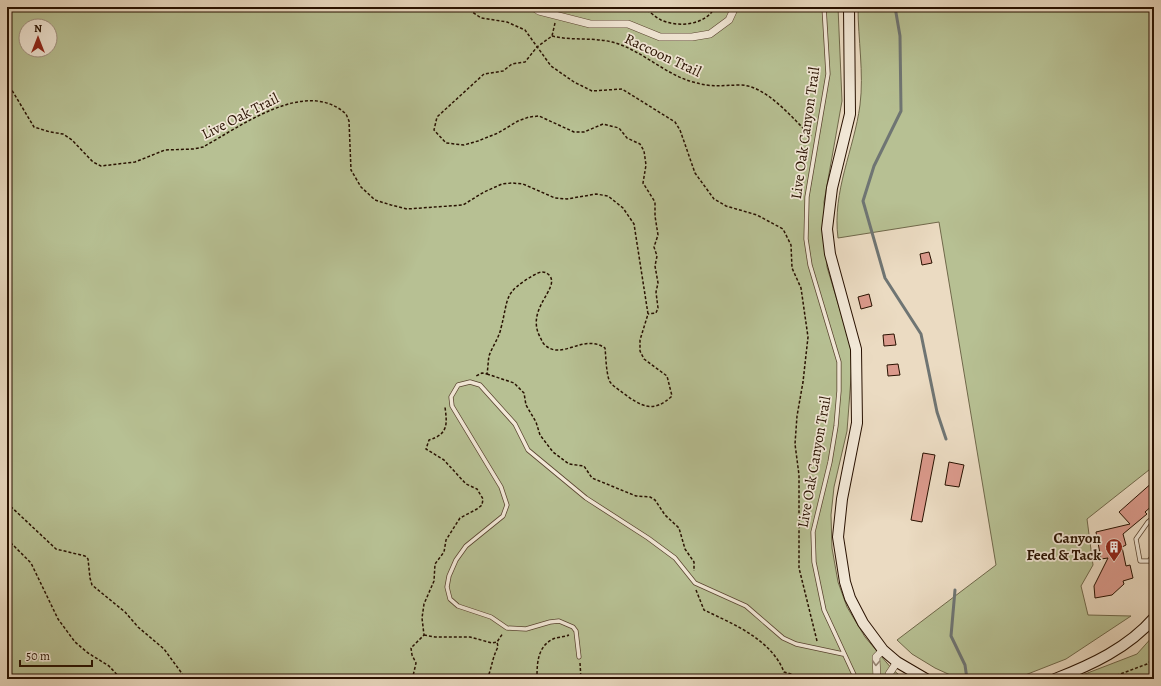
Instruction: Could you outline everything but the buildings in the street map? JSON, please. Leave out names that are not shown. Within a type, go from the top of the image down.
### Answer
[{"type":"main road","points":[[849,7],[850,114],[832,188],[827,229],[830,254],[856,349],[857,423],[842,499],[838,537],[845,582],[850,598],[863,623],[883,650],[897,662],[926,679]]},
{"type":"main road","points":[[1055,679],[1110,654],[1134,638],[1154,618]]},
{"type":"street","points":[[533,7],[557,16],[590,24],[628,24],[660,37],[692,37],[710,34],[729,20],[735,7]]},
{"type":"street","points":[[877,679],[876,658],[883,650]]},
{"type":"street","points":[[888,679],[889,674],[897,662]]},
{"type":"lane","name":"Live Oak Canyon Trail","points":[[824,7],[828,74],[818,143],[807,197],[806,240],[810,265],[839,362],[839,392],[836,426],[830,462],[813,532],[814,555],[824,610],[843,654],[856,679]]},
{"type":"lane","points":[[579,658],[576,631],[573,626],[559,621],[516,630],[508,628],[491,617],[458,606],[450,599],[447,588],[448,576],[456,560],[466,546],[503,516],[506,505],[500,487],[452,406],[452,397],[458,385],[470,382],[476,383],[486,390],[516,424],[528,450],[586,498],[648,538],[675,558],[695,583],[746,606],[783,638],[796,644],[843,654]]},
{"type":"lane","points":[[1154,517],[1148,522],[1136,539],[1140,560],[1149,560],[1154,554]]},
{"type":"path","points":[[465,7],[480,18],[507,22],[526,30],[551,66],[574,82],[592,91],[622,89],[675,122],[680,130],[695,173],[714,200],[726,206],[757,215],[783,229],[791,245],[792,268],[801,288],[808,337],[803,382],[797,416],[795,444],[799,475],[799,568],[817,640],[815,649]]},
{"type":"path","points":[[643,7],[662,20],[694,24],[711,15],[715,7]]},
{"type":"path","points":[[557,16],[552,36],[537,47],[525,62],[512,64],[503,71],[484,74],[437,117],[434,130],[446,143],[464,145],[498,133],[529,116],[539,116],[574,132],[584,132],[603,124],[619,128],[627,138],[640,144],[644,151],[646,165],[643,183],[655,202],[655,216],[658,235],[654,247],[657,256],[655,266],[658,283],[656,292],[658,308],[656,313],[648,314]]},
{"type":"path","name":"Raccoon Trail","points":[[552,36],[569,40],[612,42],[642,54],[692,82],[717,87],[742,85],[754,88],[774,100],[818,143]]},
{"type":"path","name":"Live Oak Trail","points":[[7,82],[34,127],[63,134],[72,140],[93,162],[101,166],[135,162],[165,150],[194,149],[203,147],[277,107],[292,101],[306,100],[330,104],[346,114],[348,121],[351,170],[360,188],[375,200],[390,205],[407,209],[463,205],[484,192],[502,184],[512,183],[524,184],[555,198],[568,200],[596,194],[608,196],[623,208],[634,224],[648,314],[640,340],[640,351],[644,359],[667,376],[672,396],[656,406],[644,407],[614,386],[610,380],[605,348],[598,344],[590,342],[565,350],[553,350],[544,345],[538,330],[536,316],[551,288],[552,281],[549,275],[544,272],[539,272],[515,287],[506,299],[501,329],[489,356],[487,374]]},
{"type":"path","points":[[470,382],[482,373],[514,383],[524,393],[526,405],[536,422],[540,436],[553,452],[569,464],[584,466],[592,478],[636,496],[650,497],[655,500],[665,515],[679,528],[685,549],[694,562],[695,583],[704,610],[744,628],[770,650],[781,664],[784,672],[808,679]]},
{"type":"path","points":[[416,679],[414,676],[416,663],[412,655],[412,648],[424,635],[422,618],[424,604],[434,581],[435,564],[444,552],[446,540],[460,518],[478,509],[482,505],[483,499],[477,489],[466,484],[444,460],[426,449],[429,440],[436,438],[444,430],[448,419],[444,407],[452,397]]},
{"type":"path","points":[[7,503],[56,549],[85,556],[88,559],[92,585],[125,612],[138,627],[164,648],[186,679]]},
{"type":"path","points":[[7,539],[31,563],[58,619],[75,642],[88,653],[109,666],[121,679]]},
{"type":"path","points":[[487,679],[491,670],[493,657],[498,647],[497,642],[508,628]]},
{"type":"path","points":[[537,679],[537,660],[542,648],[553,639],[576,631]]},
{"type":"path","points":[[424,635],[435,637],[470,637],[492,643],[497,642]]},
{"type":"path","points":[[579,658],[580,679]]},
{"type":"path","points":[[1107,679],[1147,664],[1154,658]]},
{"type":"green space","points":[[7,7],[838,7],[842,101],[824,202],[827,267],[850,343],[852,365],[847,431],[834,487],[831,515],[832,548],[838,582],[847,607],[865,637],[892,669],[904,679],[7,679]]},
{"type":"green space","points":[[858,7],[1154,7],[1154,466],[1087,519],[1093,565],[1081,586],[1088,615],[1131,616],[1066,659],[1015,679],[959,679],[935,668],[912,654],[897,640],[996,565],[939,222],[838,238],[838,204],[844,171],[860,105],[861,68]]},
{"type":"green space","points":[[1154,635],[1154,679],[1072,679],[1137,654]]},
{"type":"waterway","points":[[895,7],[900,36],[901,111],[874,166],[863,201],[885,278],[921,334],[937,412],[946,439]]},
{"type":"waterway","points":[[955,590],[951,636],[965,665],[967,679]]},
{"type":"place","name":"Canyon Feed & Tack","points":[[1114,562]]}]
